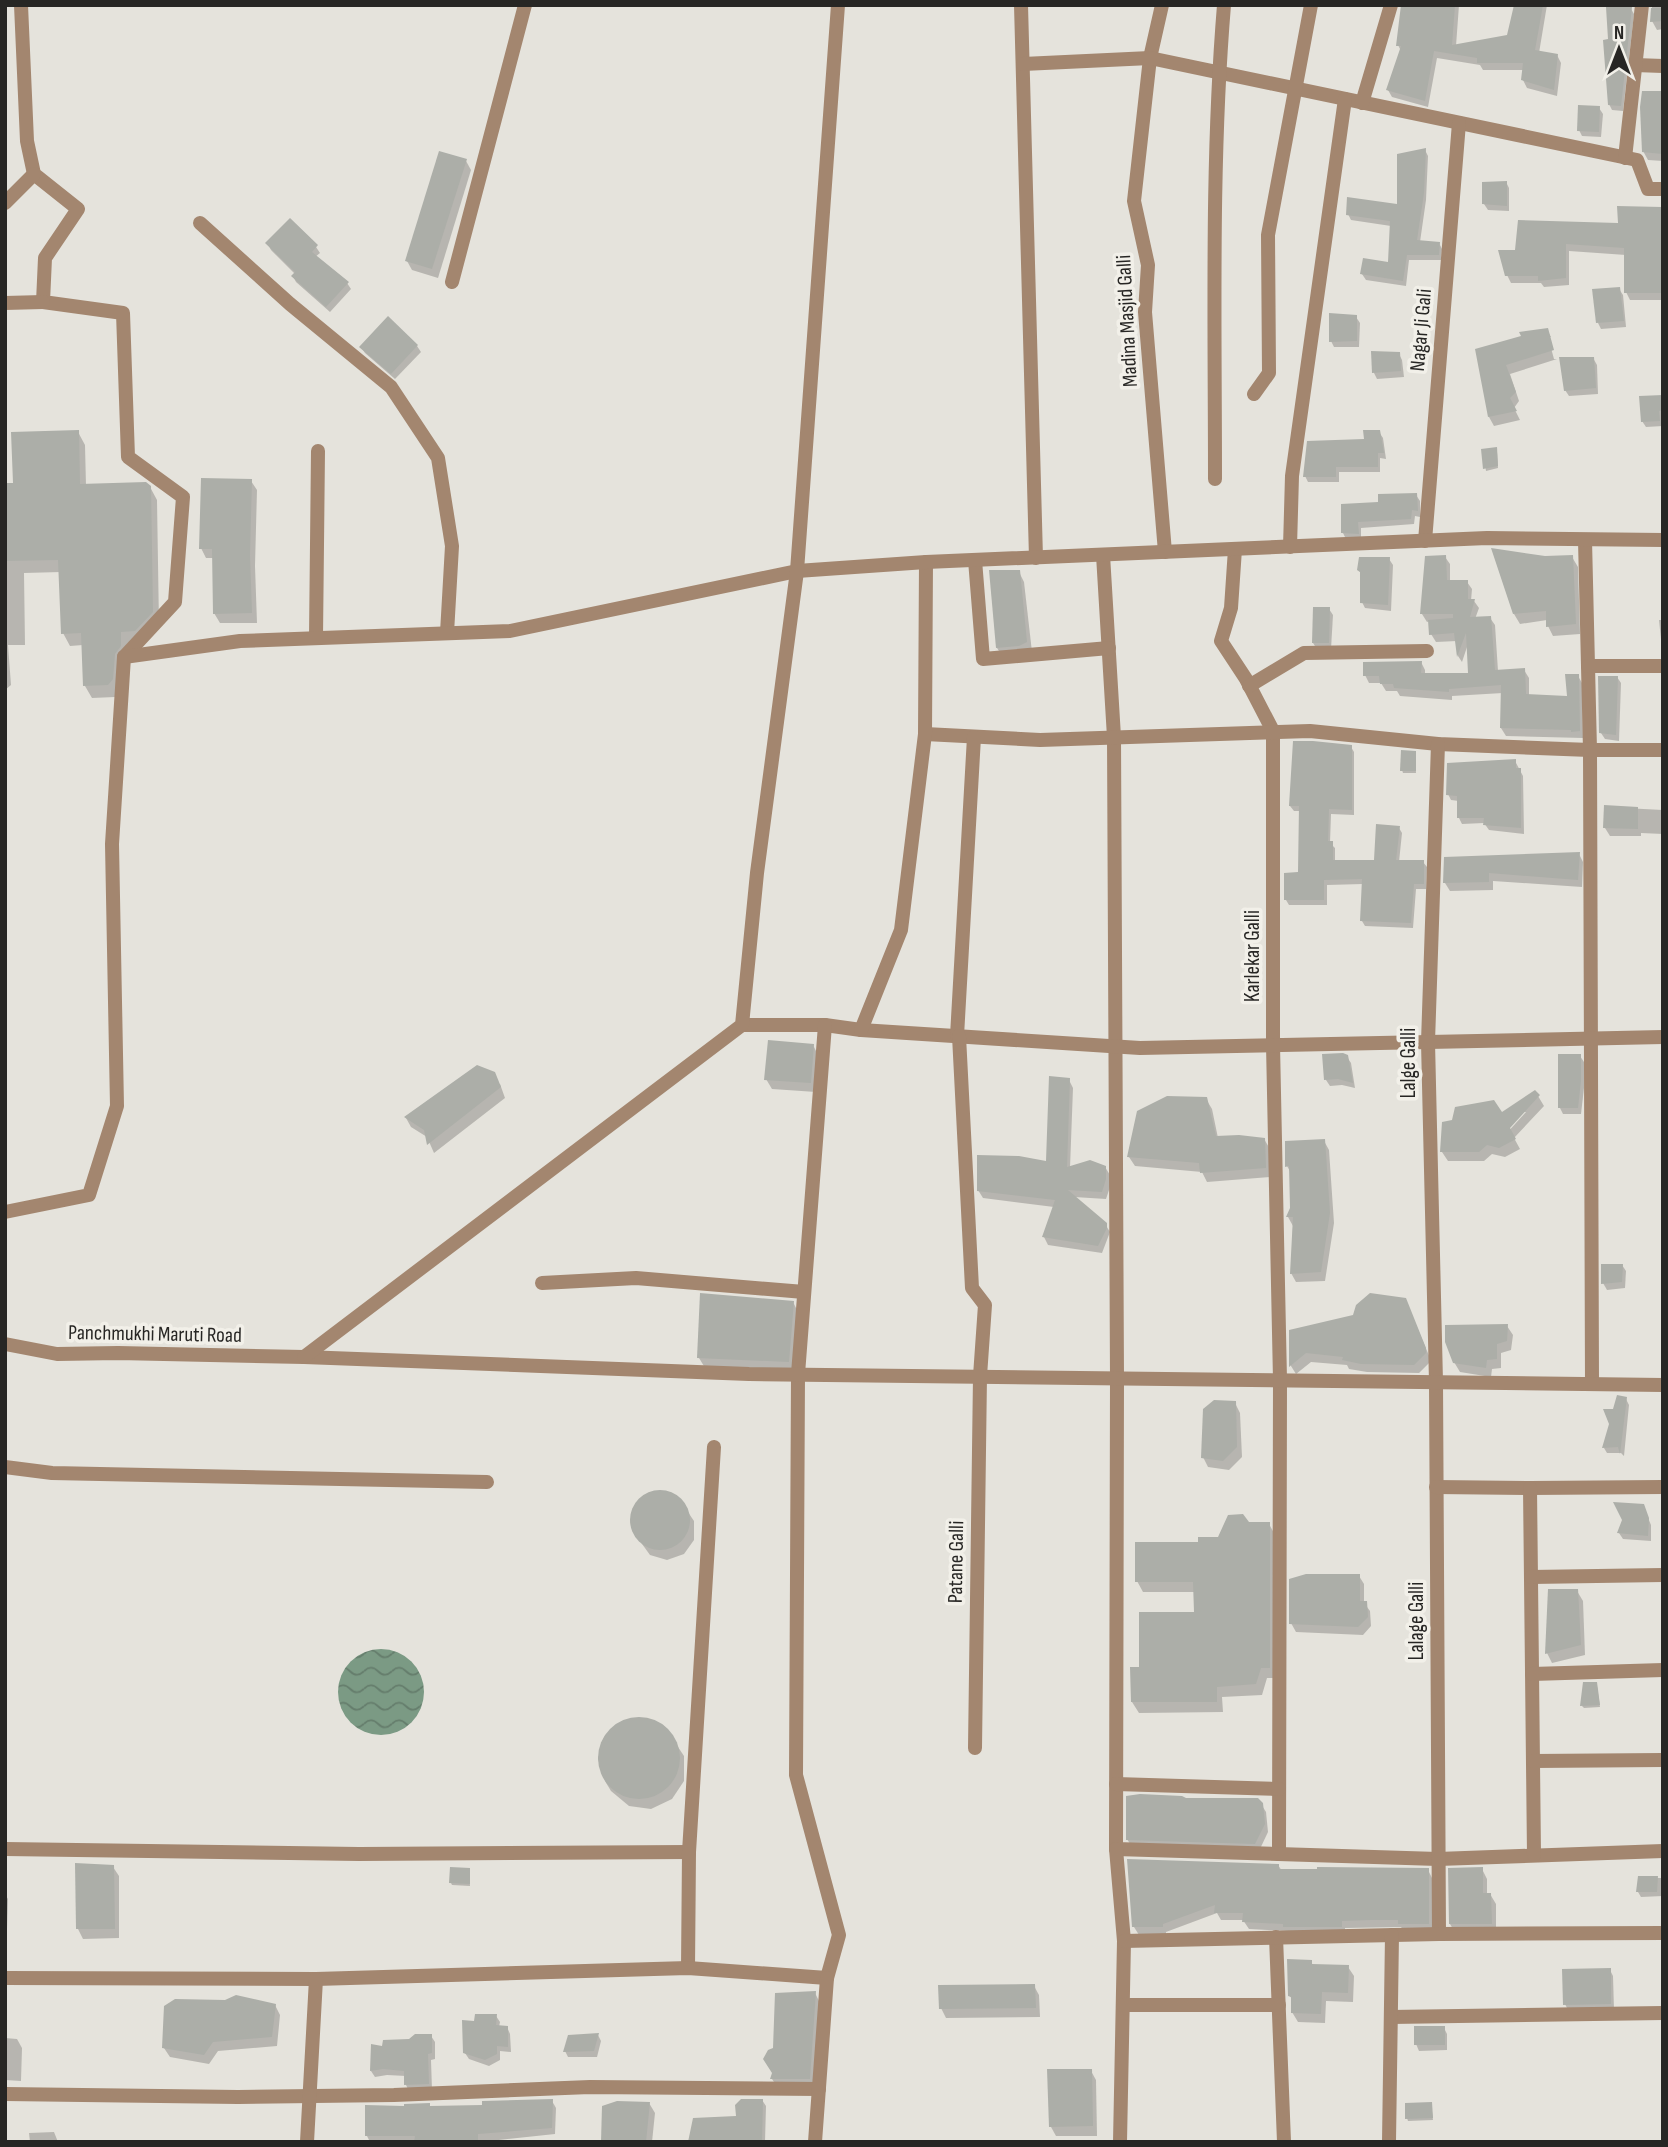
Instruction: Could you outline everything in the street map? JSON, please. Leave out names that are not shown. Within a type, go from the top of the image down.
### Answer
[{"type":"street","points":[[21,5],[27,141],[34,174],[78,209],[45,258],[43,302]]},
{"type":"street","points":[[452,282],[525,5]]},
{"type":"street","points":[[742,1025],[757,873],[797,571],[838,5]]},
{"type":"street","points":[[1021,5],[1036,558]]},
{"type":"street","name":"Madina Masjid Galli","points":[[1162,5],[1150,58],[1134,201],[1148,265],[1145,312],[1165,552]]},
{"type":"street","points":[[1215,479],[1219,73],[1224,5]]},
{"type":"street","points":[[1254,394],[1269,373],[1268,235],[1311,5]]},
{"type":"street","points":[[1362,103],[1391,5]]},
{"type":"street","points":[[1625,158],[1642,5]]},
{"type":"street","points":[[1023,64],[1150,58],[1637,160],[1655,189]]},
{"type":"street","points":[[1635,65],[1663,66]]},
{"type":"street","points":[[1290,547],[1292,476],[1345,99]]},
{"type":"street","name":"Nagar Ji Gali","points":[[1425,541],[1459,123]]},
{"type":"street","points":[[5,203],[34,174]]},
{"type":"street","points":[[200,223],[290,304],[391,387],[438,458],[452,546],[447,633]]},
{"type":"street","points":[[5,303],[43,302],[123,313],[128,457],[183,497],[175,602],[124,657],[112,844],[117,1106],[89,1195],[5,1212]]},
{"type":"street","points":[[316,638],[318,451]]},
{"type":"street","points":[[124,657],[240,641],[510,631],[797,571],[926,562],[1487,538],[1663,540]]},
{"type":"street","points":[[1585,540],[1590,750],[1592,1384]]},
{"type":"street","name":"Karlekar Galli","points":[[1236,549],[1231,608],[1221,641],[1273,731],[1273,1045],[1280,1380],[1279,1854]]},
{"type":"street","points":[[1103,555],[1114,737],[1116,1849],[1124,1941],[1120,2142]]},
{"type":"street","points":[[975,560],[984,659],[1109,648]]},
{"type":"street","points":[[861,1030],[901,930],[925,734],[926,562]]},
{"type":"street","points":[[1249,686],[1304,653],[1427,651]]},
{"type":"street","points":[[1588,666],[1663,667]]},
{"type":"street","points":[[925,734],[1040,740],[1310,731],[1438,744],[1663,750]]},
{"type":"street","name":"Patane Galli","points":[[974,737],[958,1036],[972,1288],[985,1305],[980,1376],[975,1748]]},
{"type":"street","name":"Lalge Galli","points":[[1436,1382],[1428,1042],[1438,744]]},
{"type":"street","points":[[304,1357],[742,1025],[825,1025],[861,1030],[1140,1048],[1663,1037]]},
{"type":"street","points":[[815,2142],[827,1978],[839,1935],[796,1775],[798,1374],[825,1025]]},
{"type":"street","points":[[542,1283],[636,1278],[804,1292]]},
{"type":"street","name":"Panchmukhi Maruti Road","points":[[5,1344],[57,1354],[304,1357],[798,1374],[1663,1385]]},
{"type":"street","name":"Lalage Galli","points":[[1436,1382],[1439,1934]]},
{"type":"street","points":[[688,1968],[689,1852],[713,1447]]},
{"type":"street","points":[[5,1467],[52,1473],[487,1482]]},
{"type":"street","points":[[1436,1487],[1663,1487]]},
{"type":"street","points":[[1530,1488],[1534,1855]]},
{"type":"street","points":[[1531,1577],[1663,1575]]},
{"type":"street","points":[[1532,1674],[1663,1670]]},
{"type":"street","points":[[1533,1761],[1663,1760]]},
{"type":"street","points":[[1116,1784],[1279,1789]]},
{"type":"street","points":[[5,1849],[359,1854],[689,1852]]},
{"type":"street","points":[[1116,1849],[1438,1859],[1663,1851]]},
{"type":"street","points":[[1124,1941],[1439,1934],[1663,1933]]},
{"type":"street","points":[[1389,2142],[1392,1935]]},
{"type":"street","points":[[1276,1937],[1284,2142]]},
{"type":"street","points":[[5,1978],[316,1979],[688,1968],[827,1978]]},
{"type":"street","points":[[307,2142],[316,1979]]},
{"type":"street","points":[[1123,2005],[1279,2005]]},
{"type":"street","points":[[1391,2017],[1663,2013]]},
{"type":"street","points":[[5,2094],[309,2096],[590,2087],[819,2089]]},
{"type":"water","points":[[381,1649],[405,1656],[417,1668],[424,1692],[417,1716],[405,1728],[381,1735],[357,1728],[345,1716],[338,1692],[345,1668],[357,1656]]},
{"type":"building","points":[[1401,5],[1455,5],[1452,45],[1507,35],[1514,5],[1543,5],[1535,50],[1558,54],[1554,90],[1521,80],[1523,63],[1477,63],[1477,58],[1434,51],[1425,101],[1386,90],[1401,46],[1396,46]]},
{"type":"building","points":[[1606,7],[1632,7],[1621,106],[1608,105],[1603,40],[1608,39]]},
{"type":"building","points":[[1651,8],[1663,8],[1663,21],[1650,22]]},
{"type":"building","points":[[1642,91],[1663,91],[1663,154],[1642,152]]},
{"type":"building","points":[[1578,105],[1600,106],[1599,132],[1577,131]]},
{"type":"building","points":[[1426,148],[1424,193],[1417,240],[1440,242],[1439,255],[1407,255],[1403,281],[1360,274],[1363,258],[1388,262],[1390,221],[1346,215],[1347,197],[1397,204],[1397,154]]},
{"type":"building","points":[[439,151],[467,159],[432,269],[405,261]]},
{"type":"building","points":[[1507,181],[1507,206],[1482,204],[1482,182]]},
{"type":"building","points":[[1617,206],[1662,207],[1663,293],[1624,293],[1624,248],[1566,244],[1566,278],[1538,281],[1538,276],[1505,276],[1498,250],[1515,250],[1518,220],[1618,223]]},
{"type":"building","points":[[290,218],[318,245],[312,252],[349,282],[326,307],[291,276],[295,272],[265,243]]},
{"type":"building","points":[[1620,287],[1624,321],[1596,323],[1592,289]]},
{"type":"building","points":[[1329,313],[1357,315],[1357,341],[1329,342]]},
{"type":"building","points":[[388,316],[418,345],[391,374],[359,347]]},
{"type":"building","points":[[1548,328],[1554,350],[1506,365],[1516,392],[1510,398],[1517,411],[1488,417],[1475,349],[1521,336],[1519,332]]},
{"type":"building","points":[[1371,351],[1400,352],[1401,371],[1372,373]]},
{"type":"building","points":[[1559,357],[1594,357],[1596,388],[1564,391]]},
{"type":"building","points":[[1663,395],[1663,410],[1659,411],[1660,421],[1641,422],[1639,396]]},
{"type":"building","points":[[79,430],[80,484],[146,482],[151,486],[153,612],[135,631],[121,632],[121,646],[115,654],[113,679],[108,685],[83,686],[81,633],[61,634],[58,560],[5,561],[5,483],[13,483],[11,432]]},
{"type":"building","points":[[1363,430],[1380,430],[1384,453],[1378,453],[1378,467],[1336,467],[1336,477],[1303,477],[1307,441],[1364,439]]},
{"type":"building","points":[[1497,447],[1498,466],[1483,469],[1481,449]]},
{"type":"building","points":[[201,478],[252,479],[252,613],[213,614],[212,549],[199,549]]},
{"type":"building","points":[[1417,493],[1418,511],[1412,510],[1411,519],[1358,522],[1359,534],[1341,533],[1341,504],[1378,502],[1378,494]]},
{"type":"building","points":[[1491,548],[1545,556],[1573,555],[1576,624],[1546,627],[1546,611],[1513,614]]},
{"type":"building","points":[[1446,555],[1447,580],[1468,580],[1468,599],[1475,599],[1470,617],[1491,616],[1495,670],[1525,668],[1526,694],[1567,696],[1565,674],[1579,674],[1580,731],[1500,728],[1501,685],[1449,689],[1449,692],[1394,688],[1393,684],[1380,684],[1379,676],[1363,676],[1363,662],[1422,661],[1421,673],[1468,673],[1466,633],[1457,657],[1454,633],[1429,635],[1428,620],[1453,618],[1453,614],[1420,614],[1425,556]]},
{"type":"building","points":[[1359,557],[1390,557],[1388,605],[1360,603],[1360,572],[1357,570]]},
{"type":"building","points":[[989,570],[1020,570],[1027,642],[1019,646],[996,648]]},
{"type":"building","points":[[1313,607],[1330,607],[1329,643],[1312,643]]},
{"type":"building","points":[[1598,676],[1618,676],[1616,735],[1599,733]]},
{"type":"building","points":[[1293,741],[1352,745],[1352,810],[1329,809],[1328,841],[1333,841],[1333,860],[1374,860],[1376,824],[1400,826],[1396,860],[1424,860],[1424,884],[1414,884],[1411,923],[1360,921],[1362,879],[1324,880],[1324,900],[1284,900],[1284,873],[1298,872],[1299,806],[1289,806]]},
{"type":"building","points":[[1401,750],[1416,751],[1416,771],[1400,771]]},
{"type":"building","points":[[1516,759],[1516,768],[1521,768],[1521,828],[1483,825],[1484,818],[1457,818],[1457,796],[1446,795],[1447,763]]},
{"type":"building","points":[[1604,805],[1638,807],[1638,829],[1603,828]]},
{"type":"building","points":[[1580,852],[1578,880],[1489,873],[1489,882],[1443,883],[1444,857]]},
{"type":"building","points":[[768,1040],[814,1044],[811,1083],[764,1080]]},
{"type":"building","points":[[1322,1054],[1348,1055],[1353,1083],[1338,1079],[1324,1080]]},
{"type":"building","points":[[1558,1054],[1581,1054],[1578,1108],[1558,1108]]},
{"type":"building","points":[[477,1065],[495,1072],[501,1087],[427,1145],[424,1130],[404,1117]]},
{"type":"building","points":[[1049,1076],[1070,1078],[1067,1167],[1090,1160],[1106,1166],[1102,1192],[1068,1190],[1107,1223],[1098,1246],[1042,1237],[1055,1200],[977,1191],[977,1155],[1019,1156],[1046,1161]]},
{"type":"building","points":[[1535,1090],[1540,1095],[1510,1128],[1516,1139],[1499,1148],[1487,1145],[1479,1152],[1440,1152],[1442,1122],[1452,1120],[1455,1107],[1494,1100],[1502,1112]]},
{"type":"building","points":[[1167,1096],[1207,1097],[1216,1136],[1265,1138],[1266,1168],[1200,1173],[1199,1163],[1127,1157],[1137,1111]]},
{"type":"building","points":[[1325,1139],[1330,1213],[1321,1272],[1290,1274],[1293,1217],[1286,1217],[1290,1208],[1289,1166],[1285,1167],[1285,1141]]},
{"type":"building","points":[[1601,1264],[1623,1264],[1622,1282],[1601,1284]]},
{"type":"building","points":[[700,1293],[794,1301],[789,1362],[697,1358]]},
{"type":"building","points":[[1370,1293],[1406,1298],[1426,1348],[1426,1353],[1414,1365],[1361,1364],[1342,1360],[1343,1357],[1306,1353],[1289,1367],[1289,1330],[1353,1315],[1356,1305]]},
{"type":"building","points":[[1508,1324],[1507,1341],[1497,1344],[1497,1359],[1487,1360],[1486,1368],[1453,1363],[1445,1342],[1445,1325]]},
{"type":"building","points":[[1617,1395],[1627,1397],[1620,1454],[1618,1447],[1602,1448],[1609,1424],[1603,1409],[1613,1409]]},
{"type":"building","points":[[1214,1400],[1236,1401],[1237,1447],[1223,1461],[1201,1458],[1203,1409]]},
{"type":"building","points":[[660,1490],[677,1495],[685,1503],[690,1520],[685,1537],[677,1545],[660,1550],[643,1545],[635,1537],[630,1520],[635,1503],[643,1495]]},
{"type":"building","points":[[1613,1502],[1644,1504],[1649,1518],[1648,1536],[1617,1533],[1622,1520]]},
{"type":"building","points":[[1243,1514],[1249,1522],[1270,1522],[1270,1668],[1261,1668],[1256,1684],[1217,1687],[1217,1702],[1131,1702],[1130,1667],[1139,1667],[1139,1612],[1194,1612],[1193,1582],[1135,1582],[1135,1542],[1198,1542],[1198,1537],[1218,1537],[1228,1515]]},
{"type":"building","points":[[1306,1574],[1360,1574],[1360,1601],[1367,1601],[1368,1617],[1358,1627],[1289,1624],[1289,1579]]},
{"type":"building","points":[[1548,1589],[1578,1589],[1581,1645],[1545,1654]]},
{"type":"building","points":[[1583,1682],[1597,1682],[1600,1705],[1580,1706]]},
{"type":"building","points":[[639,1717],[655,1720],[668,1729],[677,1742],[680,1758],[677,1774],[668,1787],[655,1796],[639,1799],[623,1796],[610,1787],[601,1774],[598,1758],[601,1742],[610,1729],[623,1720]]},
{"type":"building","points":[[1140,1794],[1186,1798],[1258,1798],[1263,1803],[1265,1824],[1255,1844],[1126,1840],[1126,1796]]},
{"type":"building","points":[[1127,1859],[1279,1864],[1279,1869],[1429,1868],[1429,1924],[1398,1924],[1398,1920],[1371,1920],[1342,1921],[1342,1927],[1283,1927],[1283,1924],[1242,1922],[1243,1913],[1214,1913],[1215,1905],[1163,1924],[1163,1927],[1132,1927]]},
{"type":"building","points":[[75,1863],[114,1865],[115,1929],[76,1929]]},
{"type":"building","points":[[450,1867],[470,1868],[470,1884],[449,1883]]},
{"type":"building","points":[[1483,1867],[1483,1893],[1491,1893],[1492,1924],[1449,1924],[1448,1868]]},
{"type":"building","points":[[1638,1876],[1658,1876],[1657,1892],[1636,1892]]},
{"type":"building","points":[[1287,1959],[1312,1960],[1312,1964],[1349,1965],[1348,1993],[1322,1992],[1321,2014],[1291,2013]]},
{"type":"building","points":[[1611,1968],[1611,2004],[1563,2005],[1562,1969]]},
{"type":"building","points":[[1035,1984],[1036,2008],[939,2009],[938,1985]]},
{"type":"building","points":[[816,1991],[810,2079],[770,2079],[772,2073],[763,2059],[768,2050],[773,2048],[775,1993]]},
{"type":"building","points":[[236,1995],[276,2004],[272,2037],[213,2042],[204,2055],[162,2048],[164,2006],[175,1999],[225,2000]]},
{"type":"building","points":[[475,2014],[497,2014],[496,2025],[508,2026],[508,2047],[497,2046],[497,2054],[485,2060],[463,2053],[462,2020],[474,2021]]},
{"type":"building","points":[[1414,2026],[1445,2026],[1445,2045],[1414,2045]]},
{"type":"building","points":[[599,2033],[594,2051],[563,2052],[568,2035]]},
{"type":"building","points":[[415,2034],[432,2034],[432,2053],[428,2054],[429,2084],[404,2085],[404,2071],[370,2071],[371,2044],[382,2046],[383,2040],[409,2039]]},
{"type":"building","points":[[1047,2069],[1092,2069],[1093,2126],[1049,2127]]},
{"type":"building","points":[[553,2099],[552,2128],[478,2134],[478,2142],[414,2142],[415,2136],[365,2136],[365,2105],[482,2105],[482,2101]]},
{"type":"building","points":[[741,2099],[763,2099],[762,2142],[688,2142],[693,2118],[736,2116],[735,2105]]},
{"type":"building","points":[[617,2101],[650,2102],[646,2142],[601,2142],[602,2106]]},
{"type":"building","points":[[1432,2102],[1433,2118],[1405,2119],[1405,2103]]}]
